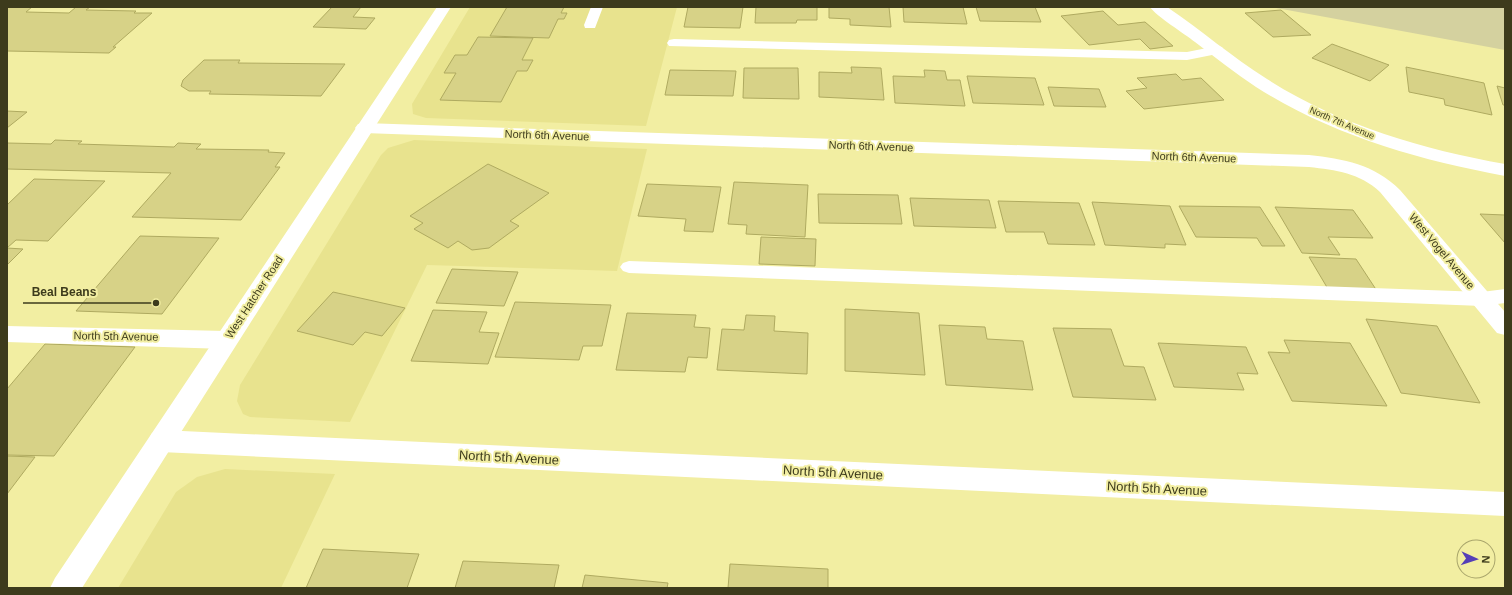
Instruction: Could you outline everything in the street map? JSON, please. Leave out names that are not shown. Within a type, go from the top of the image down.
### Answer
[{"type":"street","name":"West Hatcher Road","points":[[65,588],[444,7]]},
{"type":"street","name":"North 7th Avenue","points":[[1158,7],[1263,83],[1319,115],[1370,136],[1421,153],[1505,170]]},
{"type":"street","name":"North 6th Avenue","points":[[364,128],[1309,161],[1349,168],[1375,178]]},
{"type":"street","name":"West Vogel Avenue","points":[[1375,178],[1405,207],[1505,327]]},
{"type":"street","name":"North 5th Avenue","points":[[7,334],[226,340]]},
{"type":"street","name":"North 5th Avenue","points":[[161,441],[1505,504]]},
{"type":"lane","points":[[590,25],[597,7]]},
{"type":"lane","points":[[674,43],[1187,56],[1216,50]]},
{"type":"lane","points":[[629,267],[1326,295],[1482,299],[1505,296]]},
{"type":"shaded area","points":[[470,7],[677,7],[646,126],[426,118],[413,114],[412,104]]},
{"type":"shaded area","points":[[1271,7],[1505,7],[1505,50]]},
{"type":"shaded area","points":[[414,140],[647,149],[617,271],[427,265],[350,422],[250,417],[243,414],[237,401],[240,385],[381,155],[388,148]]},
{"type":"shaded area","points":[[225,469],[335,474],[281,588],[118,588],[176,492],[197,477]]},
{"type":"building","points":[[7,7],[32,7],[26,12],[69,13],[76,7],[90,7],[86,10],[136,11],[134,13],[152,13],[113,47],[116,47],[109,53],[7,51]]},
{"type":"building","points":[[332,7],[361,7],[353,17],[375,18],[366,29],[313,27]]},
{"type":"building","points":[[507,7],[564,7],[561,13],[567,13],[564,19],[558,19],[549,38],[490,36]]},
{"type":"building","points":[[688,7],[743,7],[740,28],[684,27]]},
{"type":"building","points":[[756,7],[817,7],[817,20],[797,20],[796,23],[755,23]]},
{"type":"building","points":[[829,7],[889,7],[891,27],[850,25],[850,19],[829,18]]},
{"type":"building","points":[[903,7],[963,7],[967,24],[904,22]]},
{"type":"building","points":[[976,7],[1035,7],[1041,22],[980,21]]},
{"type":"building","points":[[1281,10],[1311,35],[1273,37],[1245,13]]},
{"type":"building","points":[[1103,11],[1118,25],[1145,22],[1173,46],[1150,49],[1140,39],[1089,45],[1061,16]]},
{"type":"building","points":[[478,37],[533,38],[522,60],[533,60],[527,71],[517,71],[501,102],[440,100],[456,73],[444,73],[455,55],[467,55]]},
{"type":"building","points":[[1332,44],[1389,65],[1370,81],[1312,58]]},
{"type":"building","points":[[204,60],[240,60],[238,63],[345,64],[321,96],[209,94],[211,91],[189,91],[181,86],[183,80]]},
{"type":"building","points":[[851,67],[881,68],[884,100],[819,97],[819,72],[852,73]]},
{"type":"building","points":[[1406,67],[1484,83],[1492,115],[1445,105],[1444,99],[1409,92]]},
{"type":"building","points":[[744,68],[798,68],[799,99],[743,98]]},
{"type":"building","points":[[670,70],[736,71],[733,96],[665,95]]},
{"type":"building","points":[[924,70],[945,71],[947,80],[960,80],[965,106],[895,103],[893,76],[925,77]]},
{"type":"building","points":[[1176,74],[1182,80],[1201,78],[1224,100],[1144,109],[1126,91],[1147,88],[1137,78]]},
{"type":"building","points":[[967,76],[1035,78],[1044,105],[973,103]]},
{"type":"building","points":[[1497,86],[1505,88],[1505,105],[1503,105]]},
{"type":"building","points":[[1048,87],[1099,89],[1106,107],[1054,106]]},
{"type":"building","points":[[7,111],[27,112],[7,128]]},
{"type":"building","points":[[55,140],[82,141],[78,144],[174,147],[178,143],[201,144],[196,149],[269,150],[268,152],[285,153],[275,167],[280,167],[241,220],[132,217],[171,173],[7,169],[7,143],[51,144]]},
{"type":"building","points":[[488,164],[549,193],[510,221],[519,226],[489,248],[472,250],[458,241],[448,248],[414,229],[423,223],[410,216]]},
{"type":"building","points":[[34,179],[105,181],[48,241],[16,240],[7,248],[7,205]]},
{"type":"building","points":[[734,182],[808,185],[805,237],[746,234],[747,225],[728,224]]},
{"type":"building","points":[[647,184],[721,187],[713,232],[684,231],[686,219],[638,216]]},
{"type":"building","points":[[818,194],[898,195],[902,224],[819,223]]},
{"type":"building","points":[[910,198],[989,200],[996,228],[914,226]]},
{"type":"building","points":[[998,201],[1079,203],[1095,245],[1048,244],[1044,232],[1006,232]]},
{"type":"building","points":[[1092,202],[1170,206],[1186,245],[1165,244],[1165,248],[1105,245]]},
{"type":"building","points":[[1179,206],[1260,207],[1285,246],[1262,246],[1257,238],[1196,237]]},
{"type":"building","points":[[1275,207],[1353,210],[1373,238],[1328,237],[1340,255],[1302,253]]},
{"type":"building","points":[[1480,214],[1505,215],[1505,243]]},
{"type":"building","points":[[140,236],[219,238],[162,314],[76,311]]},
{"type":"building","points":[[761,237],[816,239],[815,266],[759,264]]},
{"type":"building","points":[[7,248],[23,249],[7,265]]},
{"type":"building","points":[[1309,257],[1356,259],[1377,291],[1328,289]]},
{"type":"building","points":[[452,269],[518,272],[504,306],[436,303]]},
{"type":"building","points":[[333,292],[405,308],[382,336],[365,332],[353,345],[297,331]]},
{"type":"building","points":[[515,302],[611,305],[602,346],[583,346],[579,360],[495,357]]},
{"type":"building","points":[[845,309],[919,313],[925,375],[845,371]]},
{"type":"building","points":[[433,310],[487,312],[479,332],[499,333],[488,364],[411,361]]},
{"type":"building","points":[[627,313],[696,315],[694,327],[710,328],[707,358],[688,357],[685,372],[616,370]]},
{"type":"building","points":[[746,315],[775,316],[774,331],[808,333],[807,374],[717,370],[722,329],[744,330]]},
{"type":"building","points":[[1366,319],[1437,326],[1480,403],[1401,393]]},
{"type":"building","points":[[939,325],[985,327],[987,339],[1023,341],[1033,390],[946,385]]},
{"type":"building","points":[[1053,328],[1111,329],[1124,366],[1144,367],[1156,400],[1073,397]]},
{"type":"building","points":[[1284,340],[1350,343],[1387,406],[1292,401],[1268,352],[1290,353]]},
{"type":"building","points":[[1158,343],[1246,347],[1258,374],[1237,373],[1244,390],[1174,387]]},
{"type":"building","points":[[45,344],[135,347],[54,456],[7,455],[7,389]]},
{"type":"building","points":[[7,456],[35,457],[7,494]]},
{"type":"building","points":[[323,549],[419,554],[407,588],[306,588]]},
{"type":"building","points":[[463,561],[559,565],[554,588],[455,588]]},
{"type":"building","points":[[730,564],[828,569],[828,588],[728,588]]},
{"type":"building","points":[[585,575],[668,583],[667,588],[582,588]]},
{"type":"place","name":"Beal Beans","points":[[156,303]]}]
